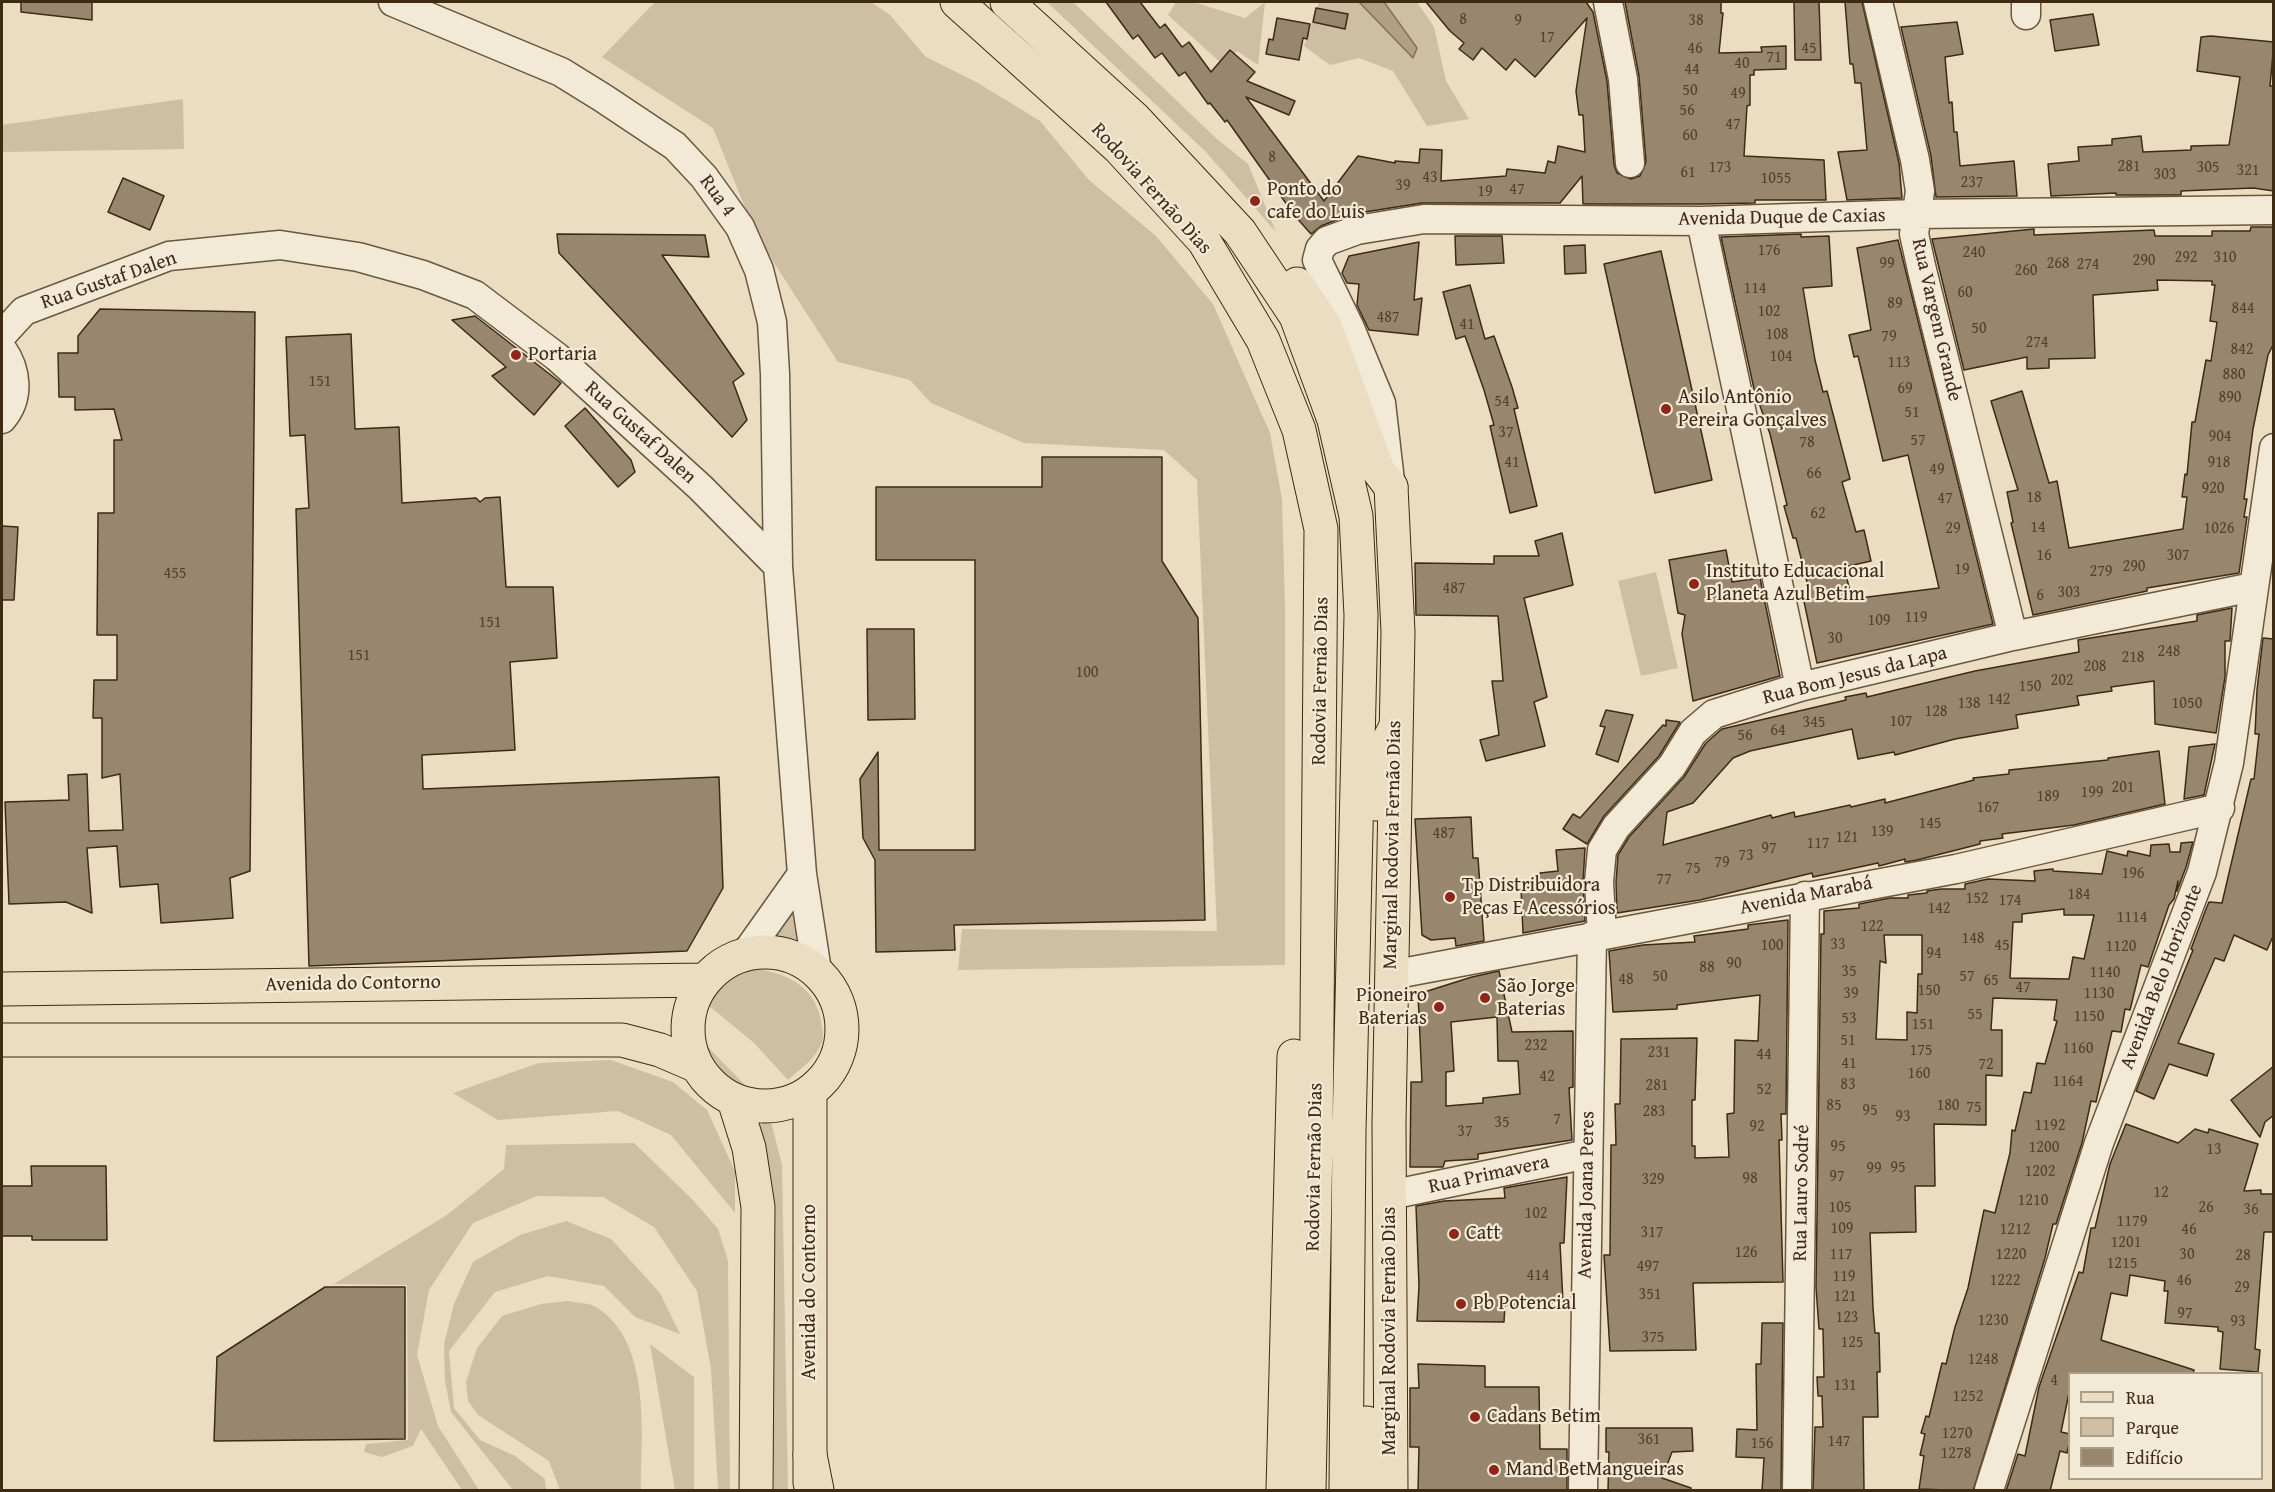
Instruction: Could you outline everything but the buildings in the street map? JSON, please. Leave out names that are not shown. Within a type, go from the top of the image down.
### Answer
[{"type":"main road","name":"Rodovia Fernão Dias","points":[[1007,2],[1135,119],[1240,232],[1296,316],[1334,420],[1356,516],[1361,615],[1349,1131],[1346,1491]]},
{"type":"main road","name":"Rodovia Fernão Dias","points":[[959,5],[1119,148],[1204,242],[1263,340],[1299,430],[1321,529],[1309,1491]]},
{"type":"main road","points":[[1240,232],[1303,290],[1325,326],[1378,470],[1391,487]]},
{"type":"main road","name":"Marginal Rodovia Fernão Dias","points":[[1391,487],[1398,632],[1391,975],[1391,1491]]},
{"type":"main road","points":[[1353,953],[1366,923],[1381,756],[1395,728]]},
{"type":"main road","points":[[1283,1491],[1294,1053],[1318,910]]},
{"type":"main road","points":[[780,952],[806,960],[817,971],[831,987],[842,1014],[842,1044],[831,1071],[810,1093],[784,1105],[758,1107],[734,1100],[712,1086],[697,1066],[688,1037],[691,1007],[705,980],[716,969],[746,953],[780,952]]},
{"type":"main road","name":"Avenida do Contorno","points":[[2,989],[705,980]]},
{"type":"main road","points":[[2,1040],[622,1040],[660,1050],[697,1066]]},
{"type":"main road","name":"Avenida do Contorno","points":[[810,1093],[810,1491]]},
{"type":"main road","points":[[734,1100],[749,1148],[758,1207],[756,1491]]},
{"type":"main road","points":[[1349,1131],[1360,1251],[1370,1491]]},
{"type":"main road","points":[[810,1455],[818,1491]]},
{"type":"street","name":"Rua 4","points":[[393,2],[561,72],[603,98],[675,146],[704,177],[740,227],[759,270],[772,322],[778,566]]},
{"type":"street","points":[[1608,2],[1623,79],[1630,163]]},
{"type":"street","name":"Rua Vargem Grande","points":[[1878,2],[1915,160],[1920,191],[1914,234],[2013,636]]},
{"type":"street","name":"Avenida Duque de Caxias","points":[[1391,487],[1381,403],[1350,328],[1317,260],[1320,249],[1327,241],[1357,231],[1424,219],[1701,221],[1916,214],[2274,210]]},
{"type":"street","points":[[1701,221],[1800,687]]},
{"type":"street","name":"Rua Gustaf Dalen","points":[[2,335],[24,311],[169,256],[280,246],[358,257],[423,274],[475,295],[557,357],[701,488],[778,566]]},
{"type":"street","points":[[2,349],[11,361],[15,386],[9,410],[2,419]]},
{"type":"street","name":"Avenida Belo Horizonte","points":[[1989,1491],[2099,1143],[2202,872],[2220,808],[2229,763],[2274,448]]},
{"type":"street","points":[[778,566],[802,874],[817,971]]},
{"type":"street","name":"Rua Bom Jesus da Lapa","points":[[1597,936],[1602,850],[1617,827],[1672,766],[1693,732],[1714,714],[1800,687],[2013,636],[2253,587]]},
{"type":"street","name":"Avenida Marabá","points":[[1391,975],[1956,869],[2220,808]]},
{"type":"street","points":[[746,953],[802,874]]},
{"type":"street","name":"Rua Lauro Sodré","points":[[1797,1491],[1805,896]]},
{"type":"street","name":"Avenida Joana Peres","points":[[1583,1491],[1588,1154],[1597,936]]},
{"type":"street","name":"Rua Primavera","points":[[1390,1195],[1588,1154]]},
{"type":"green space","points":[[655,2],[871,2],[890,15],[926,57],[978,83],[1040,121],[1089,180],[1156,236],[1213,304],[1270,433],[1282,499],[1285,606],[1285,965],[958,970],[962,929],[1217,931],[1197,480],[1164,450],[1024,443],[931,403],[910,380],[838,362],[756,235],[713,128],[602,57]]},
{"type":"green space","points":[[1047,2],[1073,2],[1217,139],[1248,164],[1276,232],[1206,152]]},
{"type":"green space","points":[[1176,2],[1193,2],[1245,18],[1265,2],[1258,65],[1237,51],[1221,63],[1168,15]]},
{"type":"green space","points":[[1319,2],[1417,2],[1434,27],[1446,81],[1469,119],[1427,126],[1393,71],[1359,58],[1330,65],[1304,46]]},
{"type":"green space","points":[[183,99],[184,149],[2,152],[2,125]]},
{"type":"green space","points":[[1656,572],[1678,668],[1641,676],[1618,581]]},
{"type":"green space","points":[[793,899],[806,948],[764,947]]},
{"type":"green space","points":[[753,969],[776,973],[796,982],[812,998],[821,1020],[823,1038],[818,1051],[788,1080],[754,1043],[708,1005],[725,980]]},
{"type":"green space","points":[[706,1045],[745,1085],[719,1072]]},
{"type":"green space","points":[[611,1060],[673,1082],[707,1110],[735,1171],[735,1213],[671,1135],[618,1111],[498,1120],[453,1093],[539,1063]]},
{"type":"green space","points":[[770,1118],[782,1165],[788,1490],[768,1490],[771,1178],[748,1120]]},
{"type":"green space","points":[[634,1143],[693,1200],[718,1229],[728,1261],[730,1490],[718,1490],[711,1369],[697,1291],[654,1227],[603,1197],[537,1196],[473,1223],[429,1290],[417,1355],[438,1426],[479,1490],[462,1490],[421,1429],[413,1446],[382,1457],[364,1452],[366,1444],[408,1440],[407,1285],[334,1284],[447,1215],[504,1169],[506,1145]]},
{"type":"green space","points":[[566,1221],[611,1239],[660,1293],[680,1334],[635,1317],[604,1286],[548,1276],[495,1292],[449,1351],[454,1408],[480,1440],[515,1456],[545,1479],[546,1490],[513,1490],[451,1412],[445,1381],[444,1344],[454,1304],[473,1262],[520,1235]]},
{"type":"green space","points":[[569,1301],[596,1307],[614,1323],[627,1342],[640,1390],[641,1490],[560,1490],[549,1461],[478,1415],[468,1401],[466,1382],[477,1348],[502,1316],[541,1304]]},
{"type":"green space","points":[[650,1344],[694,1377],[694,1490],[675,1490]]},
{"type":"shaded area","points":[[1359,2],[1384,2],[1417,48],[1413,58]]},
{"type":"place","name":"Ponto do cafe do Luis","points":[[1255,201]]},
{"type":"place","name":"Portaria","points":[[516,355]]},
{"type":"place","name":"Asilo Antônio Pereira Gonçalves","points":[[1666,409]]},
{"type":"place","name":"Instituto Educacional Planeta Azul Betim","points":[[1694,584]]},
{"type":"place","name":"Tp Distribuidora Peças E Acessórios","points":[[1450,897]]},
{"type":"place","name":"São Jorge Baterias","points":[[1485,998]]},
{"type":"place","name":"Pioneiro Baterias","points":[[1439,1007]]},
{"type":"place","name":"Catt","points":[[1454,1234]]},
{"type":"place","name":"Pb Potencial","points":[[1461,1304]]},
{"type":"place","name":"Cadans Betim","points":[[1475,1417]]},
{"type":"place","name":"Mand BetMangueiras","points":[[1494,1470]]}]
